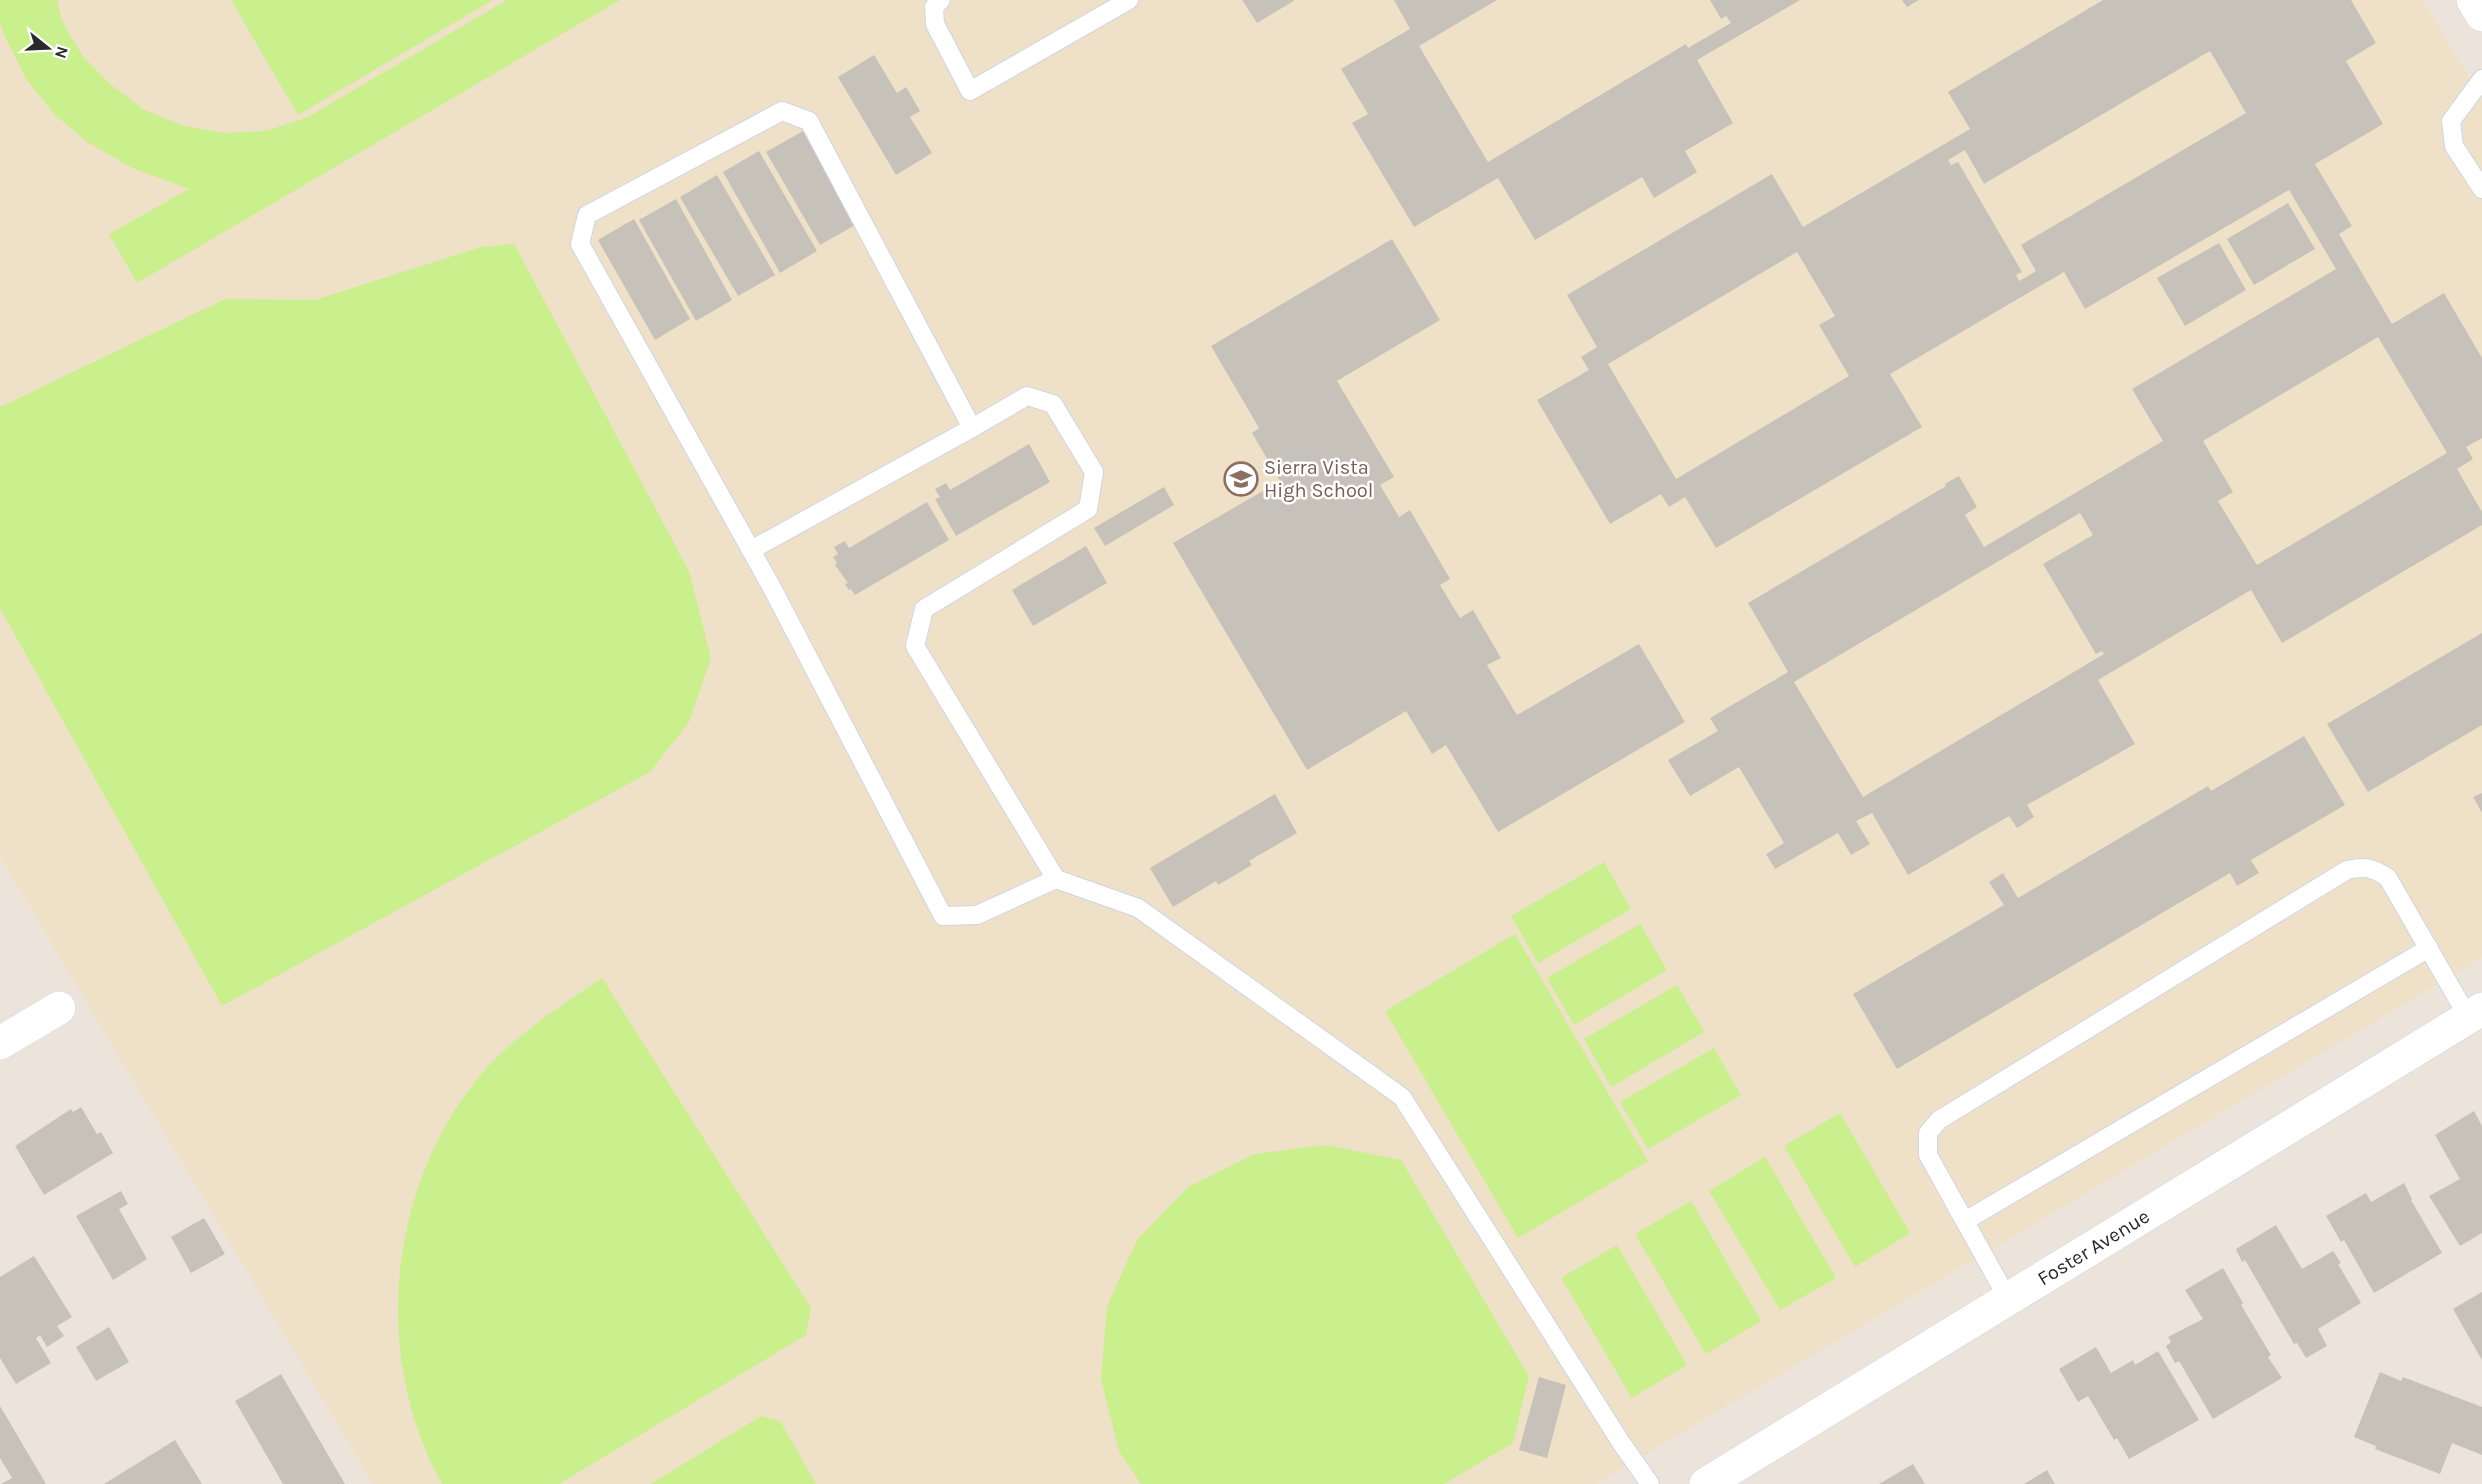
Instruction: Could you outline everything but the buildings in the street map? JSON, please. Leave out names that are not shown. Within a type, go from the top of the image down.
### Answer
[{"type":"street","points":[[2473,0],[2482,15]]},
{"type":"street","points":[[0,1044],[59,1008]]},
{"type":"street","name":"Foster Avenue","points":[[1706,1484],[2475,1013]]},
{"type":"lane","points":[[941,0],[934,7],[935,24],[970,91],[1129,0]]},
{"type":"lane","points":[[2482,79],[2451,121],[2454,146],[2482,189]]},
{"type":"lane","points":[[972,428],[809,121],[782,111],[587,215],[580,244],[751,550],[943,916],[977,915],[1056,879]]},
{"type":"lane","points":[[751,550],[1028,396],[1053,404],[1094,472],[1088,509],[924,609],[915,646],[1056,879],[1138,908],[1402,1096],[1613,1431],[1650,1484]]},
{"type":"lane","points":[[2008,1299],[1928,1155],[1928,1133],[1939,1120],[2347,870],[2363,866],[2378,871],[2388,878],[2429,948],[2475,1013]]},
{"type":"lane","points":[[1965,1221],[2429,948]]},
{"type":"shaded area","name":"Sierra Vista High School","points":[[0,0],[2423,0],[2482,100],[2482,958],[1596,1484],[373,1484],[0,857]]},
{"type":"green space","points":[[0,0],[57,0],[62,21],[82,55],[110,84],[143,109],[184,126],[225,133],[266,131],[308,117],[507,0],[620,0],[137,283],[109,234],[189,189],[132,168],[87,142],[54,114],[27,80],[5,37],[0,23]]},
{"type":"green space","points":[[231,0],[493,0],[298,115]]},
{"type":"green space","points":[[514,244],[689,571],[711,658],[689,722],[650,772],[222,1006],[0,608],[0,407],[225,299],[315,300],[481,247]]},
{"type":"green space","points":[[1604,862],[1631,909],[1538,963],[1511,916]]},
{"type":"green space","points":[[1640,924],[1667,970],[1574,1025],[1547,978]]},
{"type":"green space","points":[[1515,934],[1648,1161],[1518,1238],[1385,1011]]},
{"type":"green space","points":[[602,978],[811,1308],[806,1335],[559,1484],[442,1484],[420,1436],[406,1386],[399,1334],[399,1282],[406,1231],[421,1180],[442,1132],[470,1088],[484,1071],[532,1027]]},
{"type":"green space","points":[[1677,985],[1704,1032],[1611,1087],[1584,1039]]},
{"type":"green space","points":[[1714,1048],[1741,1095],[1648,1149],[1620,1102]]},
{"type":"green space","points":[[1840,1113],[1910,1233],[1855,1267],[1784,1146]]},
{"type":"green space","points":[[1326,1145],[1401,1160],[1529,1376],[1513,1443],[1444,1484],[1141,1484],[1119,1451],[1101,1380],[1107,1306],[1137,1240],[1188,1187],[1254,1154]]},
{"type":"green space","points":[[1765,1157],[1836,1278],[1780,1310],[1709,1191]]},
{"type":"green space","points":[[1691,1201],[1761,1321],[1706,1354],[1635,1234]]},
{"type":"green space","points":[[1617,1245],[1687,1365],[1632,1398],[1561,1278]]},
{"type":"green space","points":[[761,1416],[780,1421],[816,1484],[651,1484]]},
{"type":"place","name":"Sierra Vista High School","points":[[1241,479]]}]
